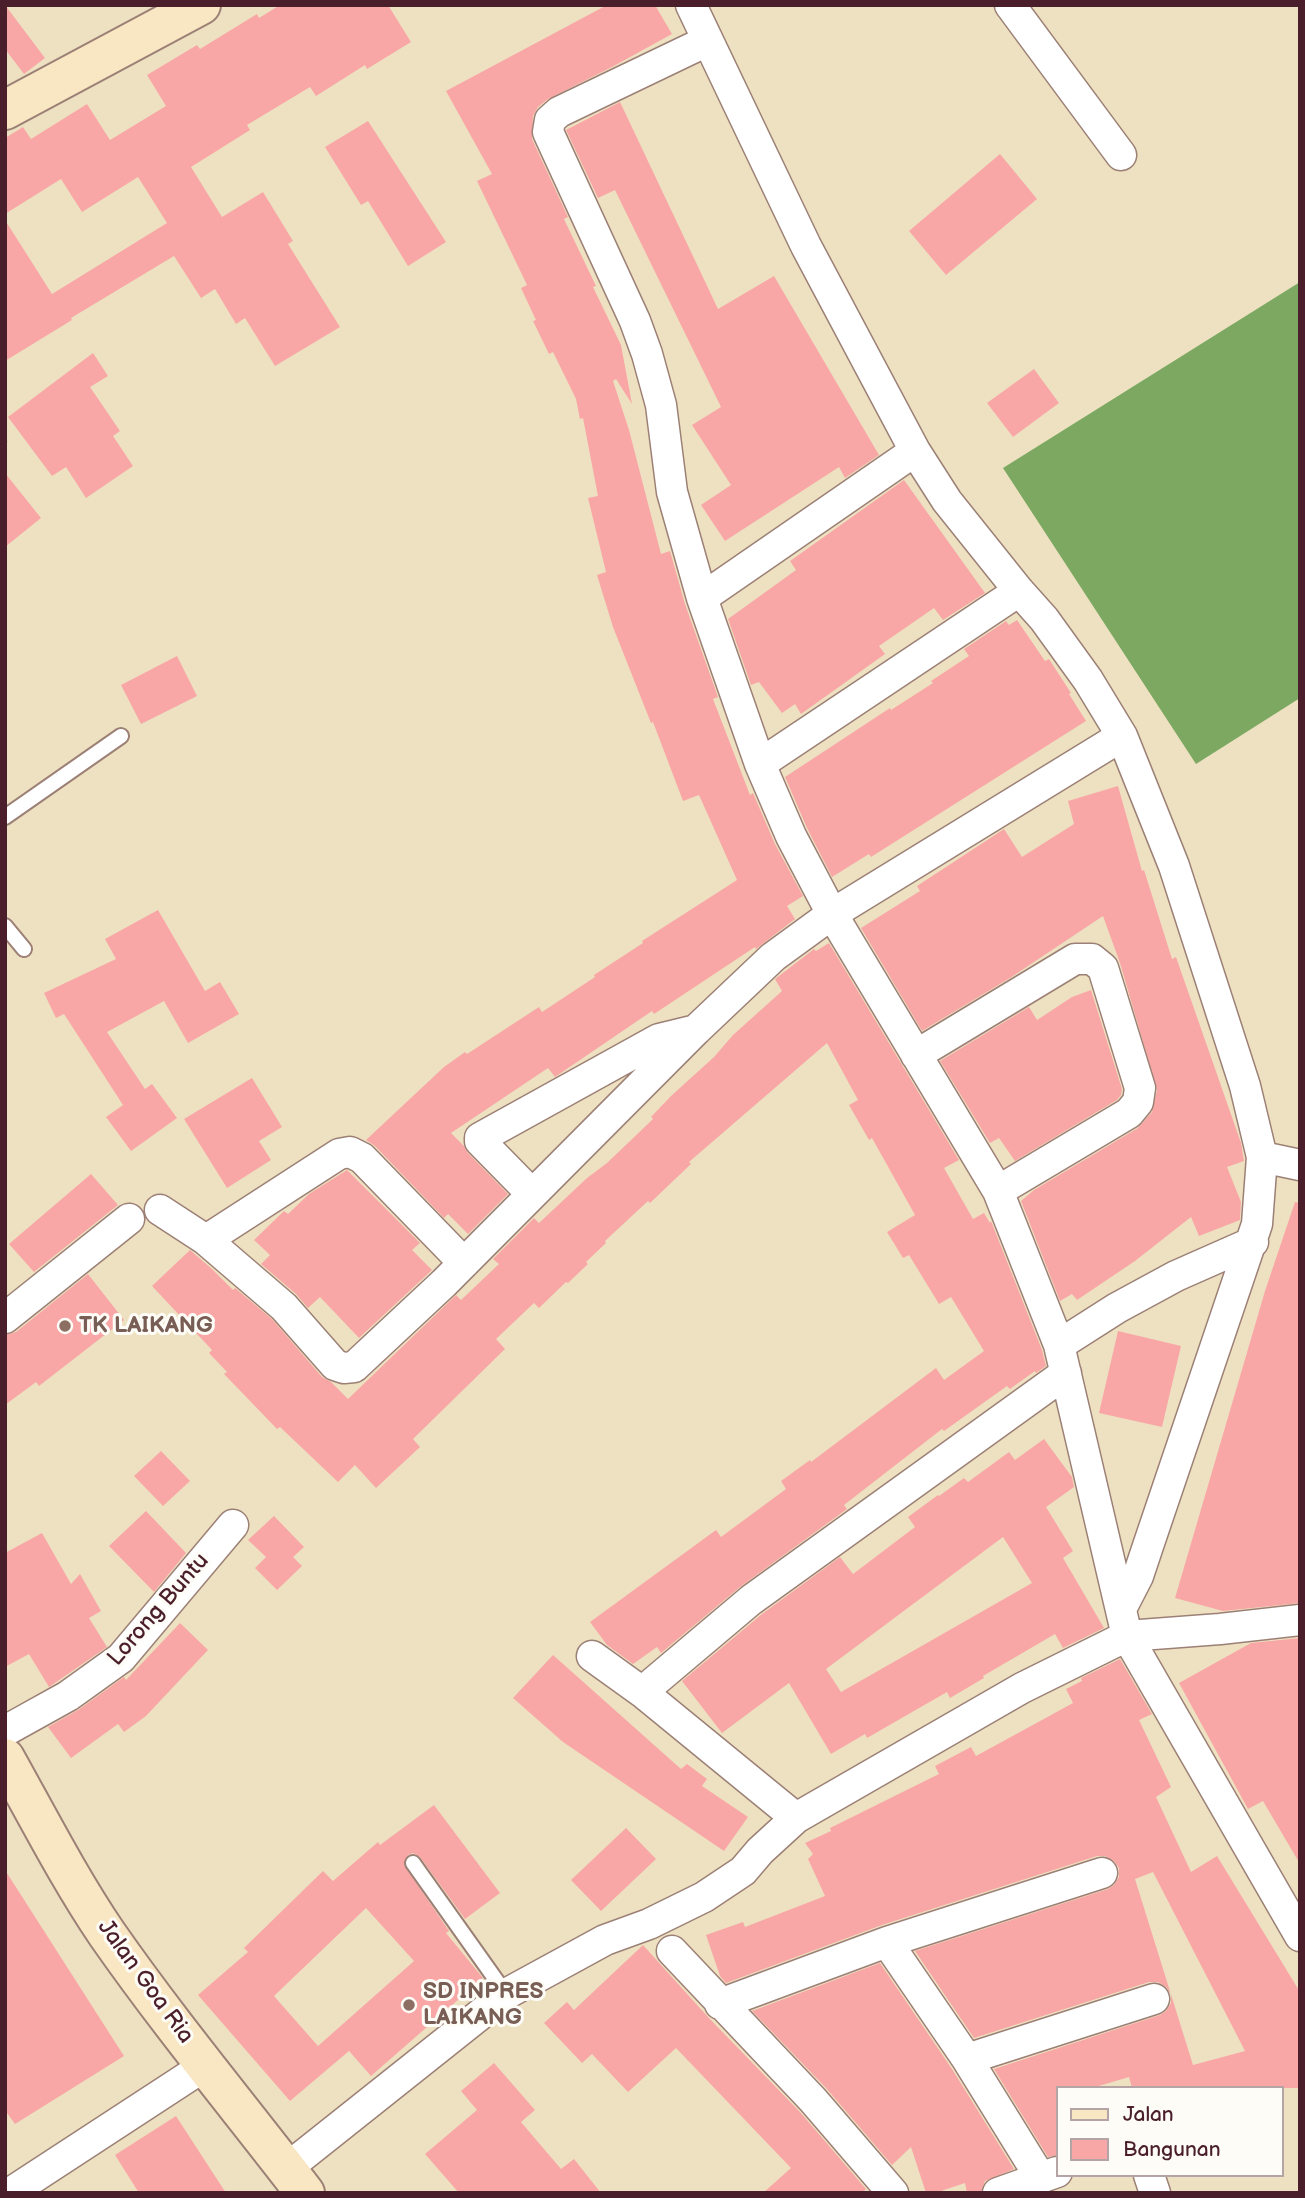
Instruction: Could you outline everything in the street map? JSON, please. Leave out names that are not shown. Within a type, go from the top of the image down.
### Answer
[{"type":"main road","points":[[5,110],[201,5]]},
{"type":"main road","name":"Jalan Goa Ria","points":[[5,1758],[106,1932],[296,2181]]},
{"type":"street","points":[[691,5],[800,235],[915,451],[947,501],[1044,619],[1088,680],[1122,736],[1178,879],[1230,1034],[1262,1157],[1260,1199],[1253,1242],[1124,1622]]},
{"type":"street","points":[[1010,5],[1121,155]]},
{"type":"street","points":[[707,41],[559,112],[550,120],[548,132],[635,321],[647,354],[661,405],[673,492],[702,597],[760,764],[792,836],[832,914],[998,1191],[1063,1359],[1124,1622],[1300,1936]]},
{"type":"street","points":[[702,597],[915,451]]},
{"type":"street","points":[[760,764],[1019,591]]},
{"type":"street","points":[[160,1210],[206,1240],[284,1307],[335,1365],[354,1367],[464,1263],[696,1030],[773,957],[832,914],[1122,736]]},
{"type":"street","points":[[916,1055],[1075,960],[1092,960],[1103,968],[1140,1088],[1138,1102],[1129,1113],[998,1191]]},
{"type":"street","points":[[532,1195],[480,1138],[660,1039],[696,1030]]},
{"type":"street","points":[[206,1240],[339,1154],[350,1152],[362,1158],[464,1263]]},
{"type":"street","points":[[1262,1157],[1300,1165]]},
{"type":"street","points":[[5,1318],[129,1219]]},
{"type":"street","points":[[642,1692],[751,1600],[1063,1359],[1117,1308],[1176,1276],[1253,1242]]},
{"type":"street","name":"Lorong Buntu","points":[[5,1731],[68,1696],[121,1658],[233,1525]]},
{"type":"street","points":[[296,2181],[506,1994],[605,1940],[649,1924],[704,1898],[743,1871],[760,1851],[796,1818],[1022,1688],[1124,1622],[1300,1620]]},
{"type":"street","points":[[592,1656],[642,1692],[796,1818]]},
{"type":"street","points":[[720,2004],[887,1942],[1102,1873]]},
{"type":"street","points":[[887,1942],[1049,2174],[998,2193]]},
{"type":"street","points":[[671,1951],[813,2100],[893,2193]]},
{"type":"street","points":[[967,2059],[1154,1999]]},
{"type":"street","points":[[11,2188],[206,2065]]},
{"type":"lane","points":[[5,817],[121,736]]},
{"type":"lane","points":[[5,926],[24,949]]},
{"type":"lane","points":[[412,1863],[506,1994]]},
{"type":"green space","points":[[1300,282],[1300,698],[1196,764],[1003,468]]},
{"type":"building","points":[[5,5],[45,58],[24,74],[5,49]]},
{"type":"building","points":[[280,5],[388,5],[411,42],[367,69],[365,65],[316,96],[310,87],[247,125],[250,130],[191,167],[222,217],[263,192],[293,241],[288,244],[340,327],[275,366],[245,318],[236,324],[215,289],[201,298],[174,256],[5,361],[5,220],[52,294],[167,223],[138,177],[82,212],[61,179],[5,214],[5,138],[23,127],[31,139],[87,104],[110,140],[166,106],[147,75],[197,45],[200,49],[257,14],[259,18]]},
{"type":"building","points":[[607,5],[655,5],[672,34],[548,99],[538,107],[533,116],[532,139],[568,217],[564,219],[596,286],[593,287],[621,345],[632,404],[616,379],[613,381],[629,430],[661,554],[670,551],[685,604],[718,697],[713,699],[750,795],[753,793],[775,844],[803,896],[787,906],[795,919],[756,949],[755,947],[654,1014],[652,1011],[555,1077],[548,1068],[451,1133],[508,1194],[468,1234],[448,1214],[444,1218],[375,1146],[366,1140],[444,1067],[465,1052],[467,1054],[539,1007],[542,1012],[643,943],[642,941],[737,880],[699,795],[683,801],[613,627],[597,575],[606,572],[588,498],[598,496],[583,418],[580,419],[576,399],[553,352],[549,354],[533,321],[536,320],[521,288],[527,285],[477,181],[492,174],[446,91]]},
{"type":"building","points":[[620,102],[718,309],[774,276],[879,455],[845,478],[839,467],[725,541],[701,505],[731,485],[692,425],[721,407],[615,190],[598,198],[566,130]]},
{"type":"building","points":[[368,121],[446,242],[408,266],[368,201],[361,205],[325,147]]},
{"type":"building","points":[[1000,154],[1037,199],[946,275],[909,231]]},
{"type":"building","points":[[93,353],[108,376],[90,387],[120,431],[113,436],[133,466],[86,498],[66,467],[52,476],[8,417]]},
{"type":"building","points":[[1034,369],[1059,403],[1013,437],[987,403]]},
{"type":"building","points":[[5,473],[41,518],[5,547]]},
{"type":"building","points":[[904,480],[985,593],[943,620],[934,608],[879,646],[885,654],[801,714],[795,704],[782,713],[759,682],[751,685],[728,619],[796,570],[790,561]]},
{"type":"building","points":[[1017,620],[1045,661],[1049,659],[1086,721],[871,857],[869,854],[832,877],[785,777],[933,683],[931,681],[969,656],[964,649],[1006,621],[1009,625]]},
{"type":"building","points":[[177,656],[197,696],[141,724],[121,685]]},
{"type":"building","points":[[1118,786],[1142,871],[1144,870],[1172,959],[1176,957],[1241,1143],[1244,1161],[1227,1167],[1241,1202],[1240,1220],[1199,1236],[1191,1217],[1135,1261],[1077,1300],[1072,1294],[1060,1301],[1021,1201],[1034,1190],[1138,1128],[1152,1112],[1157,1090],[1120,963],[1103,916],[1010,978],[922,1031],[861,928],[920,891],[917,886],[1004,829],[1022,857],[1074,824],[1068,801]]},
{"type":"building","points":[[158,910],[205,991],[220,982],[239,1014],[188,1043],[164,1001],[107,1032],[145,1089],[152,1084],[177,1118],[131,1151],[106,1117],[123,1105],[64,1014],[56,1018],[44,993],[116,959],[105,939]]},
{"type":"building","points":[[829,943],[959,1160],[944,1168],[973,1219],[984,1213],[990,1223],[991,1221],[1046,1366],[1010,1389],[1007,1386],[944,1431],[942,1429],[844,1505],[847,1509],[740,1587],[661,1653],[657,1647],[633,1664],[607,1645],[590,1622],[716,1530],[721,1537],[786,1489],[781,1481],[810,1460],[811,1462],[936,1368],[944,1380],[984,1351],[951,1297],[939,1304],[909,1255],[903,1258],[887,1232],[915,1215],[872,1138],[869,1140],[849,1105],[858,1100],[827,1043],[689,1162],[691,1164],[650,1203],[648,1201],[605,1241],[586,1262],[588,1264],[568,1283],[539,1308],[534,1303],[496,1339],[505,1349],[413,1439],[420,1447],[376,1488],[355,1465],[338,1482],[280,1427],[277,1429],[224,1374],[227,1372],[209,1353],[212,1350],[152,1286],[190,1250],[233,1290],[235,1288],[272,1319],[322,1377],[348,1399],[456,1295],[461,1300],[499,1264],[493,1259],[534,1218],[539,1223],[653,1119],[651,1117],[671,1096],[782,991],[775,979],[814,949],[816,951]]},
{"type":"building","points":[[1091,990],[1122,1089],[1121,1095],[1117,1100],[1015,1161],[999,1138],[990,1143],[940,1061],[1029,1007],[1037,1020],[1072,997]]},
{"type":"building","points":[[252,1078],[282,1127],[259,1141],[271,1160],[227,1188],[184,1119]]},
{"type":"building","points":[[347,1170],[420,1243],[412,1250],[432,1270],[359,1338],[320,1297],[308,1308],[261,1264],[270,1255],[254,1240],[284,1211],[288,1214],[309,1194]]},
{"type":"building","name":"TK LAIKANG","points":[[91,1174],[118,1205],[34,1272],[9,1244]]},
{"type":"building","points":[[1295,1202],[1300,1203],[1300,1603],[1223,1611],[1175,1598],[1265,1291]]},
{"type":"building","name":"TK LAIKANG","points":[[88,1274],[124,1320],[39,1386],[36,1382],[5,1405],[5,1335],[16,1332]]},
{"type":"building","points":[[1118,1331],[1181,1346],[1162,1427],[1099,1413]]},
{"type":"building","points":[[1044,1439],[1072,1477],[1074,1487],[1046,1507],[1073,1551],[1063,1558],[1104,1628],[1063,1648],[1055,1634],[950,1698],[947,1692],[867,1738],[865,1734],[831,1754],[789,1683],[722,1733],[682,1681],[762,1614],[840,1557],[853,1574],[915,1527],[908,1517],[938,1495],[964,1478],[968,1482],[1009,1452],[1015,1460]],"holes":[[[1003,1537],[1032,1583],[841,1692],[826,1669]]]},
{"type":"building","points":[[161,1451],[190,1481],[163,1506],[134,1476]]},
{"type":"building","points":[[146,1511],[186,1553],[154,1592],[109,1546]]},
{"type":"building","points":[[274,1516],[304,1547],[293,1557],[302,1566],[277,1590],[255,1568],[266,1557],[248,1540]]},
{"type":"building","points":[[42,1533],[71,1584],[80,1574],[101,1611],[89,1618],[107,1647],[49,1687],[29,1654],[5,1667],[5,1553]]},
{"type":"building","points":[[180,1623],[208,1650],[146,1716],[124,1732],[118,1724],[71,1758],[48,1727],[78,1710],[124,1677],[126,1680]]},
{"type":"building","points":[[1300,1638],[1300,1864],[1263,1801],[1248,1809],[1179,1683],[1251,1643]]},
{"type":"building","points":[[553,1655],[681,1769],[687,1764],[707,1779],[702,1786],[748,1817],[724,1851],[563,1742],[513,1698]]},
{"type":"building","points":[[1120,1659],[1152,1714],[1139,1720],[1171,1787],[1156,1797],[1191,1872],[1217,1856],[1300,1992],[1300,2088],[1131,2086],[1129,2077],[1099,2086],[1056,2086],[1056,2155],[1048,2157],[994,2069],[1160,2015],[1171,2003],[1171,1994],[1158,1982],[1149,1982],[974,2038],[915,1951],[1108,1889],[1119,1877],[1119,1868],[1114,1861],[1105,1856],[1097,1856],[882,1925],[726,1983],[720,1976],[706,1935],[743,1922],[745,1927],[825,1896],[808,1859],[813,1854],[805,1843],[939,1774],[935,1766],[971,1747],[976,1756],[1073,1703],[1066,1689],[1082,1681],[1081,1678]],"holes":[[[1153,1872],[1245,2051],[1193,2065],[1135,1879]]]},
{"type":"building","points":[[434,1805],[500,1893],[465,1919],[420,1857],[413,1853],[408,1855],[404,1865],[449,1931],[446,1933],[483,1978],[371,2076],[349,2051],[290,2101],[198,1995],[248,1952],[244,1948],[323,1871],[333,1881],[378,1842],[380,1845]],"holes":[[[366,1908],[414,1961],[318,2046],[274,1996]]]},
{"type":"building","points":[[626,1828],[656,1859],[601,1911],[571,1880]]},
{"type":"building","points":[[5,1870],[124,2056],[15,2124],[5,2110]]},
{"type":"building","points":[[643,1945],[800,2112],[866,2189],[862,2193],[763,2193],[791,2168],[676,2048],[628,2092],[592,2054],[582,2063],[544,2023],[567,2002],[574,2010]]},
{"type":"building","points":[[880,1963],[952,2069],[1014,2169],[985,2181],[981,2193],[967,2193],[965,2183],[935,2193],[926,2193],[911,2147],[892,2165],[826,2088],[752,2011]]},
{"type":"building","points":[[494,2063],[535,2110],[521,2122],[561,2169],[574,2159],[601,2193],[459,2193],[425,2154],[477,2110],[461,2091]]},
{"type":"building","points":[[176,2116],[226,2193],[139,2193],[115,2155]]},
{"type":"place","name":"TK LAIKANG","points":[[65,1326]]},
{"type":"place","name":"SD INPRES LAIKANG","points":[[409,2005]]}]
